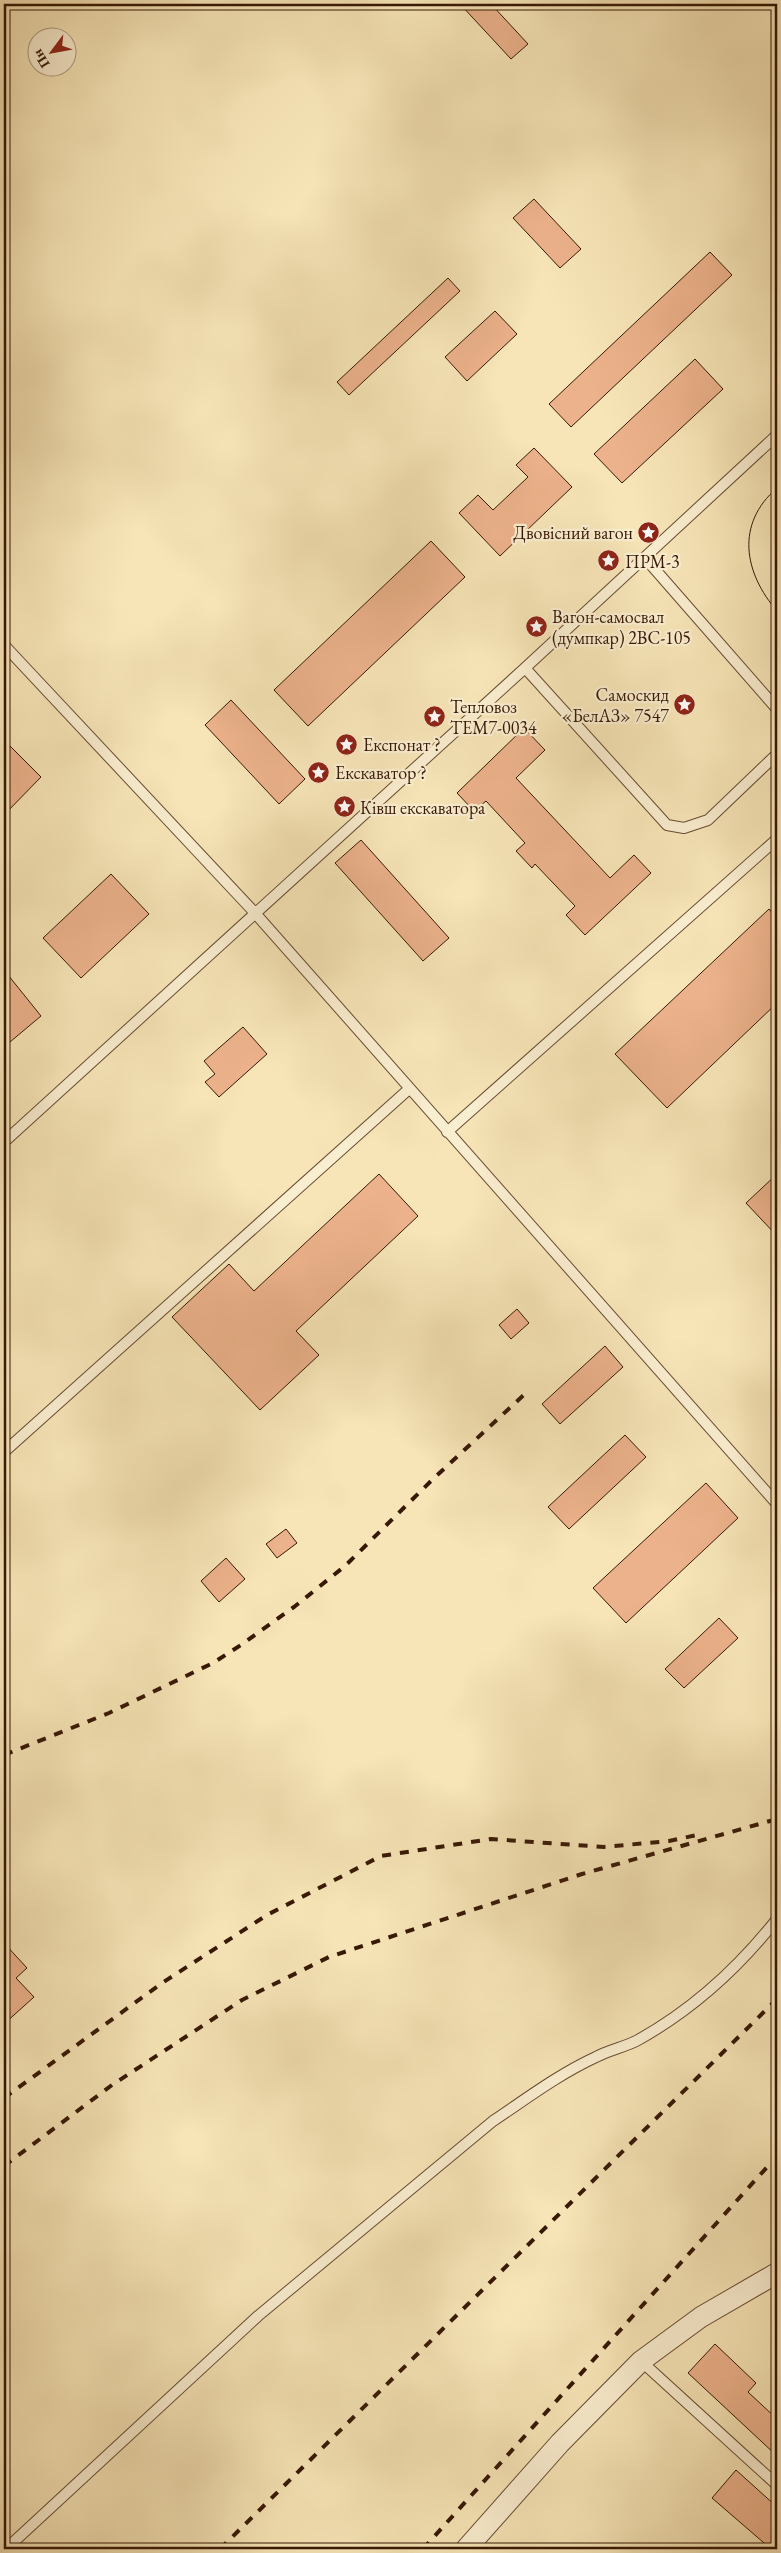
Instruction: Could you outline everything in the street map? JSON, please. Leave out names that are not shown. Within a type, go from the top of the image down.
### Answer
[{"type":"street","points":[[466,2549],[560,2443],[641,2361],[701,2317],[777,2273]]},
{"type":"lane","points":[[4,1142],[525,668],[777,435]]},
{"type":"lane","points":[[645,558],[777,709]]},
{"type":"lane","points":[[4,645],[255,913],[777,1504]]},
{"type":"lane","points":[[525,668],[667,825],[684,828],[708,820],[777,754]]},
{"type":"lane","points":[[447,1132],[777,839]]},
{"type":"lane","points":[[4,1452],[409,1089]]},
{"type":"lane","points":[[6,2549],[258,2316],[493,2121],[534,2093],[596,2057],[637,2041],[701,1998],[754,1948],[777,1919]]},
{"type":"lane","points":[[641,2361],[777,2485]]},
{"type":"building","points":[[460,4],[491,4],[528,44],[511,59]]},
{"type":"building","points":[[534,199],[581,249],[560,268],[513,218]]},
{"type":"building","points":[[710,252],[732,275],[571,427],[549,404]]},
{"type":"building","points":[[448,278],[460,291],[349,395],[337,382]]},
{"type":"building","points":[[495,311],[517,334],[467,381],[445,357]]},
{"type":"building","points":[[695,359],[723,389],[622,483],[594,454]]},
{"type":"building","points":[[534,448],[572,487],[500,556],[459,513],[478,495],[493,510],[528,477],[516,465]]},
{"type":"building","points":[[431,541],[465,577],[308,726],[274,690]]},
{"type":"building","points":[[231,700],[305,779],[279,804],[205,725]]},
{"type":"building","points":[[524,728],[545,750],[516,778],[610,878],[634,855],[651,873],[585,935],[566,915],[575,906],[535,864],[532,868],[516,851],[525,843],[486,801],[474,811],[457,793]]},
{"type":"building","points":[[4,740],[41,777],[4,815]]},
{"type":"building","points":[[361,840],[449,938],[423,961],[335,863]]},
{"type":"building","points":[[111,874],[149,914],[81,978],[43,938]]},
{"type":"building","points":[[769,909],[777,918],[777,1003],[667,1108],[615,1054]]},
{"type":"building","points":[[4,970],[41,1016],[4,1047]]},
{"type":"building","points":[[243,1027],[267,1054],[219,1097],[205,1082],[215,1074],[204,1061]]},
{"type":"building","points":[[379,1174],[418,1216],[296,1331],[319,1355],[260,1410],[172,1317],[229,1264],[254,1291]]},
{"type":"building","points":[[777,1174],[777,1236],[746,1203]]},
{"type":"building","points":[[517,1309],[529,1323],[511,1339],[499,1325]]},
{"type":"building","points":[[605,1346],[623,1367],[560,1424],[542,1404]]},
{"type":"building","points":[[625,1435],[646,1457],[569,1529],[548,1507]]},
{"type":"building","points":[[706,1483],[738,1518],[626,1623],[593,1588]]},
{"type":"building","points":[[286,1529],[297,1543],[277,1558],[266,1544]]},
{"type":"building","points":[[226,1558],[245,1579],[219,1602],[201,1581]]},
{"type":"building","points":[[719,1618],[738,1638],[684,1688],[665,1669]]},
{"type":"building","points":[[4,1943],[27,1968],[16,1978],[34,1997],[4,2024]]},
{"type":"building","points":[[715,2344],[756,2383],[748,2392],[777,2419],[777,2456],[688,2373]]},
{"type":"building","points":[[736,2470],[777,2507],[777,2549],[771,2549],[712,2498]]},
{"type":"tram line","points":[[777,488],[764,502],[755,517],[750,533],[749,549],[751,565],[757,581],[777,611]]},
{"type":"railway","points":[[4,1755],[109,1713],[213,1663],[241,1645],[294,1607],[345,1566],[433,1479],[527,1392]]},
{"type":"railway","points":[[4,2166],[112,2085],[242,2000],[329,1957],[582,1874],[777,1819]]},
{"type":"railway","points":[[4,2098],[162,1983],[267,1915],[381,1856],[491,1839],[604,1847],[669,1841],[697,1835]]},
{"type":"railway","points":[[220,2549],[777,1999]]},
{"type":"railway","points":[[423,2549],[777,2156]]},
{"type":"place","name":"Двовісний вагон","points":[[649,532]]},
{"type":"place","name":"ПРМ-3","points":[[609,561]]},
{"type":"place","name":"Вагон-самосвал (думпкар) 2ВС-105","points":[[536,626]]},
{"type":"place","name":"Самоскид «БелАЗ» 7547","points":[[685,704]]},
{"type":"place","name":"Тепловоз ТЕМ7-0034","points":[[434,716]]},
{"type":"place","name":"Експонат ?","points":[[347,744]]},
{"type":"place","name":"Екскаватор ?","points":[[319,772]]},
{"type":"place","name":"Ківш екскаватора","points":[[344,807]]}]
